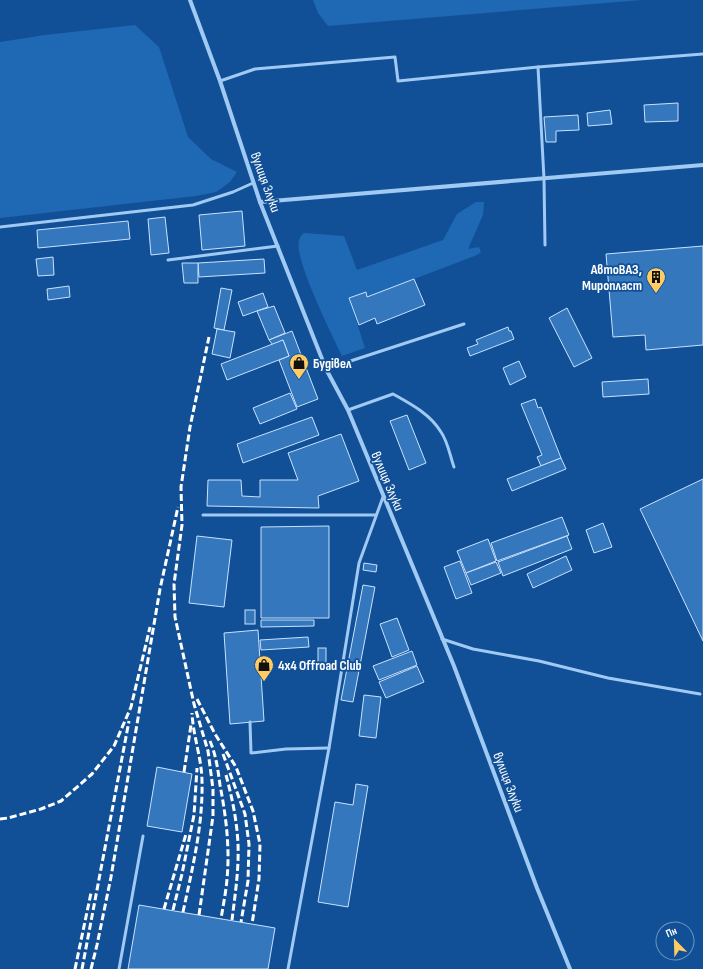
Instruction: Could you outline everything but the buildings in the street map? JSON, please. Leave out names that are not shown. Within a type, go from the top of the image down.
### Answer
[{"type":"street","name":"вулиця Злуки","points":[[190,0],[220,81],[260,202],[326,369],[348,410],[442,639],[537,888],[570,969]]},
{"type":"street","points":[[260,202],[703,165]]},
{"type":"lane","points":[[220,81],[255,69],[395,57],[398,81],[538,67],[703,54]]},
{"type":"lane","points":[[538,67],[544,179],[545,245]]},
{"type":"lane","points":[[0,227],[193,205],[233,192],[253,183]]},
{"type":"lane","points":[[168,260],[278,246]]},
{"type":"lane","points":[[326,369],[464,324]]},
{"type":"lane","points":[[348,410],[393,394],[430,418],[442,433],[454,467]]},
{"type":"lane","points":[[288,969],[328,748],[359,563],[383,497]]},
{"type":"lane","points":[[202,515],[376,515]]},
{"type":"lane","points":[[442,639],[473,649],[539,661],[608,678],[700,694]]},
{"type":"lane","points":[[250,722],[251,753],[286,749],[328,748]]},
{"type":"lane","points":[[119,969],[142,836]]},
{"type":"shaded area","points":[[313,0],[642,0],[328,26],[318,13]]},
{"type":"shaded area","points":[[135,25],[159,47],[188,137],[211,159],[237,172],[230,182],[216,192],[196,196],[0,218],[0,42],[45,35]]},
{"type":"shaded area","points":[[476,202],[484,202],[483,215],[468,249],[479,247],[481,252],[477,255],[367,297],[365,292],[349,298],[365,348],[342,356],[315,297],[302,264],[299,250],[299,240],[304,233],[344,236],[357,270],[443,240],[457,214]]},
{"type":"railway","points":[[199,915],[213,816],[213,789],[208,751],[194,704],[175,617],[174,584],[182,525],[181,487],[190,427],[209,337]]},
{"type":"railway","points":[[91,969],[111,877],[160,589],[178,507]]},
{"type":"railway","points":[[0,819],[41,809],[61,801],[92,774],[114,746],[131,707],[150,627]]},
{"type":"railway","points":[[197,699],[215,734],[236,767],[253,811],[260,844],[259,879],[252,924]]},
{"type":"railway","points":[[183,912],[199,831],[202,798],[202,773],[192,713]]},
{"type":"railway","points":[[82,969],[129,721]]},
{"type":"railway","points":[[184,772],[191,725]]},
{"type":"railway","points":[[210,741],[218,768],[228,844],[227,879],[221,919]]},
{"type":"railway","points":[[223,754],[245,814],[249,844],[248,881],[241,922]]},
{"type":"railway","points":[[173,910],[194,815],[197,768]]},
{"type":"railway","points":[[226,775],[234,809],[238,844],[237,873],[232,920]]},
{"type":"railway","points":[[164,909],[186,834]]},
{"type":"railway","points":[[75,969],[91,893]]},
{"type":"place","name":"АвтоВАЗ, Миропласт","points":[[656,294]]},
{"type":"place","name":"Будівел","points":[[299,380]]},
{"type":"place","name":"4x4 Offroad Club","points":[[264,682]]}]
